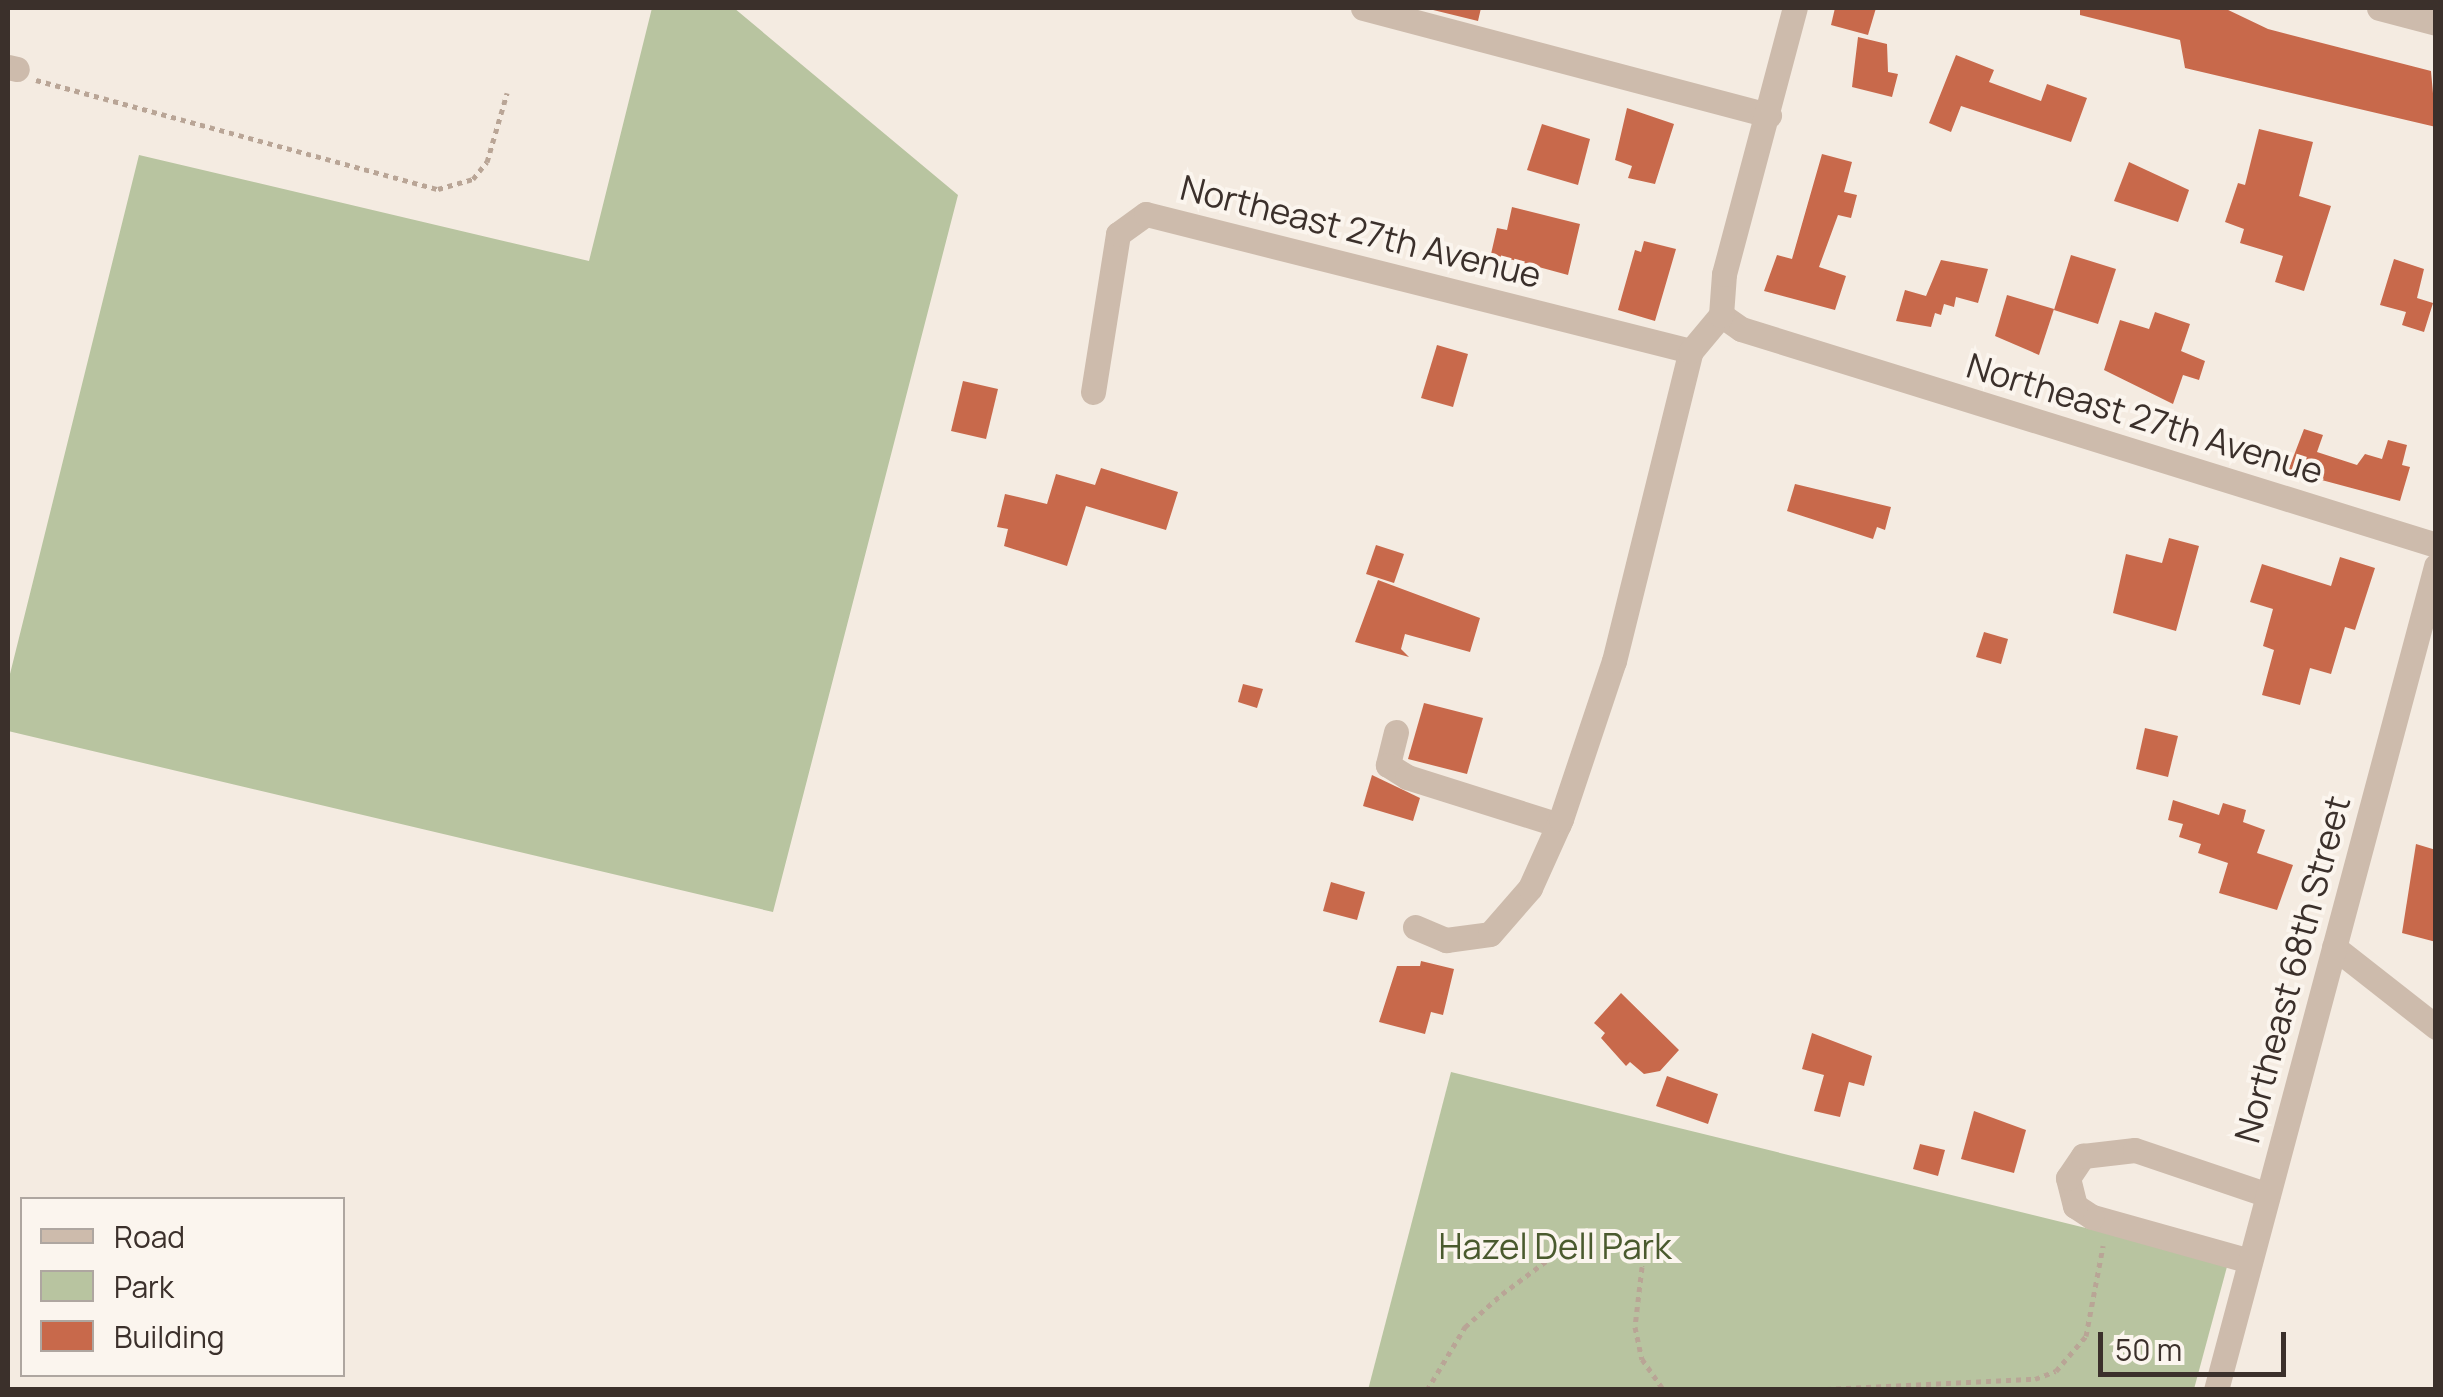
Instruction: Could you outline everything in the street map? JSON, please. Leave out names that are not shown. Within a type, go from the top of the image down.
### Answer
[{"type":"street","points":[[1364,8],[1769,115]]},
{"type":"street","points":[[1414,927],[1446,940],[1490,934],[1530,888],[1559,825],[1614,660],[1691,351],[1721,316],[1724,274],[1795,8]]},
{"type":"street","points":[[2379,8],[2436,23]]},
{"type":"street","name":"Northeast 27th Avenue","points":[[1093,392],[1118,234],[1146,214],[1691,351]]},
{"type":"street","name":"Northeast 27th Avenue","points":[[1721,316],[1740,329],[2436,545]]},
{"type":"street","name":"Northeast 68th Street","points":[[2216,1390],[2436,566]]},
{"type":"street","points":[[1396,732],[1388,765],[1407,777],[1559,825]]},
{"type":"street","points":[[2334,947],[2436,1027]]},
{"type":"street","points":[[2250,1260],[2108,1224],[2075,1206],[2066,1185],[2083,1156],[2104,1150],[2145,1152],[2268,1195]]},
{"type":"path","points":[[12,68],[85,94],[438,188],[473,179],[487,162],[508,93]]},
{"type":"path","points":[[1806,1390],[2035,1379],[2056,1371],[2086,1336],[2108,1224]]},
{"type":"path","points":[[1428,1390],[1465,1327],[1556,1253],[1591,1235],[1618,1235],[1634,1248],[1642,1267],[1636,1328],[1642,1359],[1664,1390]]},
{"type":"green space","points":[[652,8],[734,8],[958,195],[773,912],[8,731],[8,682],[139,155],[589,261]]},
{"type":"green space","name":"Hazel Dell Park","points":[[1451,1072],[2228,1263],[2194,1389],[1368,1390]]},
{"type":"building","points":[[1425,8],[1481,8],[1478,21]]},
{"type":"building","points":[[1835,8],[1876,8],[1868,35],[1831,25]]},
{"type":"building","points":[[2080,8],[2224,8],[2268,29],[2431,71],[2436,127],[2185,68],[2180,40],[2080,15]]},
{"type":"building","points":[[1858,37],[1887,44],[1888,72],[1898,74],[1892,97],[1852,87]]},
{"type":"building","points":[[1956,55],[1994,70],[1989,82],[2041,101],[2047,84],[2087,98],[2071,142],[1961,106],[1951,132],[1929,123]]},
{"type":"building","points":[[1627,108],[1674,124],[1655,184],[1628,178],[1632,166],[1615,160]]},
{"type":"building","points":[[1542,124],[1590,139],[1578,185],[1527,170]]},
{"type":"building","points":[[2259,129],[2313,142],[2299,196],[2331,206],[2304,291],[2275,282],[2283,256],[2240,243],[2244,229],[2225,222],[2238,183],[2245,185]]},
{"type":"building","points":[[1822,154],[1852,162],[1844,192],[1857,195],[1851,218],[1838,215],[1819,267],[1846,276],[1835,310],[1764,291],[1777,255],[1792,259]]},
{"type":"building","points":[[2129,162],[2189,190],[2178,222],[2114,201]]},
{"type":"building","points":[[1512,207],[1580,224],[1568,275],[1491,254],[1497,228],[1507,230]]},
{"type":"building","points":[[1644,241],[1676,249],[1655,321],[1618,310],[1635,250],[1641,252]]},
{"type":"building","points":[[2071,255],[2116,269],[2098,324],[2054,310]]},
{"type":"building","points":[[2394,259],[2424,269],[2417,298],[2433,303],[2424,332],[2402,325],[2406,312],[2380,305]]},
{"type":"building","points":[[1941,260],[1988,269],[1978,303],[1956,297],[1954,307],[1944,304],[1941,315],[1935,313],[1931,327],[1896,321],[1905,290],[1926,296]]},
{"type":"building","points":[[2007,295],[2054,309],[2039,355],[1995,336]]},
{"type":"building","points":[[2155,312],[2190,324],[2181,351],[2205,361],[2199,380],[2183,375],[2173,404],[2104,370],[2120,320],[2149,329]]},
{"type":"building","points":[[1437,345],[1468,354],[1453,407],[1421,398]]},
{"type":"building","points":[[963,381],[998,389],[986,439],[951,431]]},
{"type":"building","points":[[2304,429],[2323,435],[2317,452],[2357,465],[2365,454],[2382,459],[2388,440],[2407,445],[2402,465],[2410,467],[2400,501],[2288,471]]},
{"type":"building","points":[[1101,468],[1178,492],[1166,530],[1086,506],[1067,566],[1004,546],[1008,529],[997,527],[1005,494],[1047,504],[1056,474],[1095,485]]},
{"type":"building","points":[[1795,484],[1891,507],[1885,530],[1877,527],[1873,539],[1787,511]]},
{"type":"building","points":[[2169,538],[2199,546],[2176,631],[2113,613],[2126,554],[2162,563]]},
{"type":"building","points":[[1376,545],[1404,554],[1394,583],[1366,574]]},
{"type":"building","points":[[2340,557],[2375,568],[2355,630],[2345,627],[2331,674],[2310,668],[2300,705],[2262,695],[2274,650],[2263,646],[2273,609],[2250,602],[2262,564],[2331,586]]},
{"type":"building","points":[[1378,580],[1480,618],[1470,652],[1405,634],[1401,649],[1409,657],[1355,642]]},
{"type":"building","points":[[1984,632],[2008,639],[2001,664],[1976,657]]},
{"type":"building","points":[[1243,684],[1263,689],[1257,708],[1238,702]]},
{"type":"building","points":[[1424,703],[1483,718],[1467,774],[1408,759]]},
{"type":"building","points":[[2145,728],[2178,736],[2168,777],[2136,769]]},
{"type":"building","points":[[1372,775],[1420,798],[1413,821],[1363,806]]},
{"type":"building","points":[[2173,800],[2219,815],[2223,803],[2246,810],[2243,822],[2265,830],[2257,853],[2293,865],[2277,910],[2219,893],[2228,863],[2198,853],[2201,844],[2179,837],[2183,824],[2168,820]]},
{"type":"building","points":[[2416,844],[2436,850],[2436,942],[2402,933]]},
{"type":"building","points":[[1331,882],[1365,892],[1357,920],[1323,911]]},
{"type":"building","points":[[1421,961],[1454,969],[1443,1015],[1431,1012],[1425,1034],[1379,1022],[1397,966],[1420,966]]},
{"type":"building","points":[[1621,993],[1679,1050],[1660,1071],[1644,1074],[1630,1062],[1626,1066],[1601,1038],[1605,1033],[1594,1023]]},
{"type":"building","points":[[1812,1033],[1872,1056],[1864,1086],[1849,1082],[1840,1117],[1814,1111],[1824,1075],[1802,1069]]},
{"type":"building","points":[[1667,1076],[1718,1094],[1708,1124],[1656,1106]]},
{"type":"building","points":[[1974,1111],[2026,1130],[2014,1173],[1961,1159]]},
{"type":"building","points":[[1920,1144],[1945,1150],[1938,1176],[1913,1169]]}]
